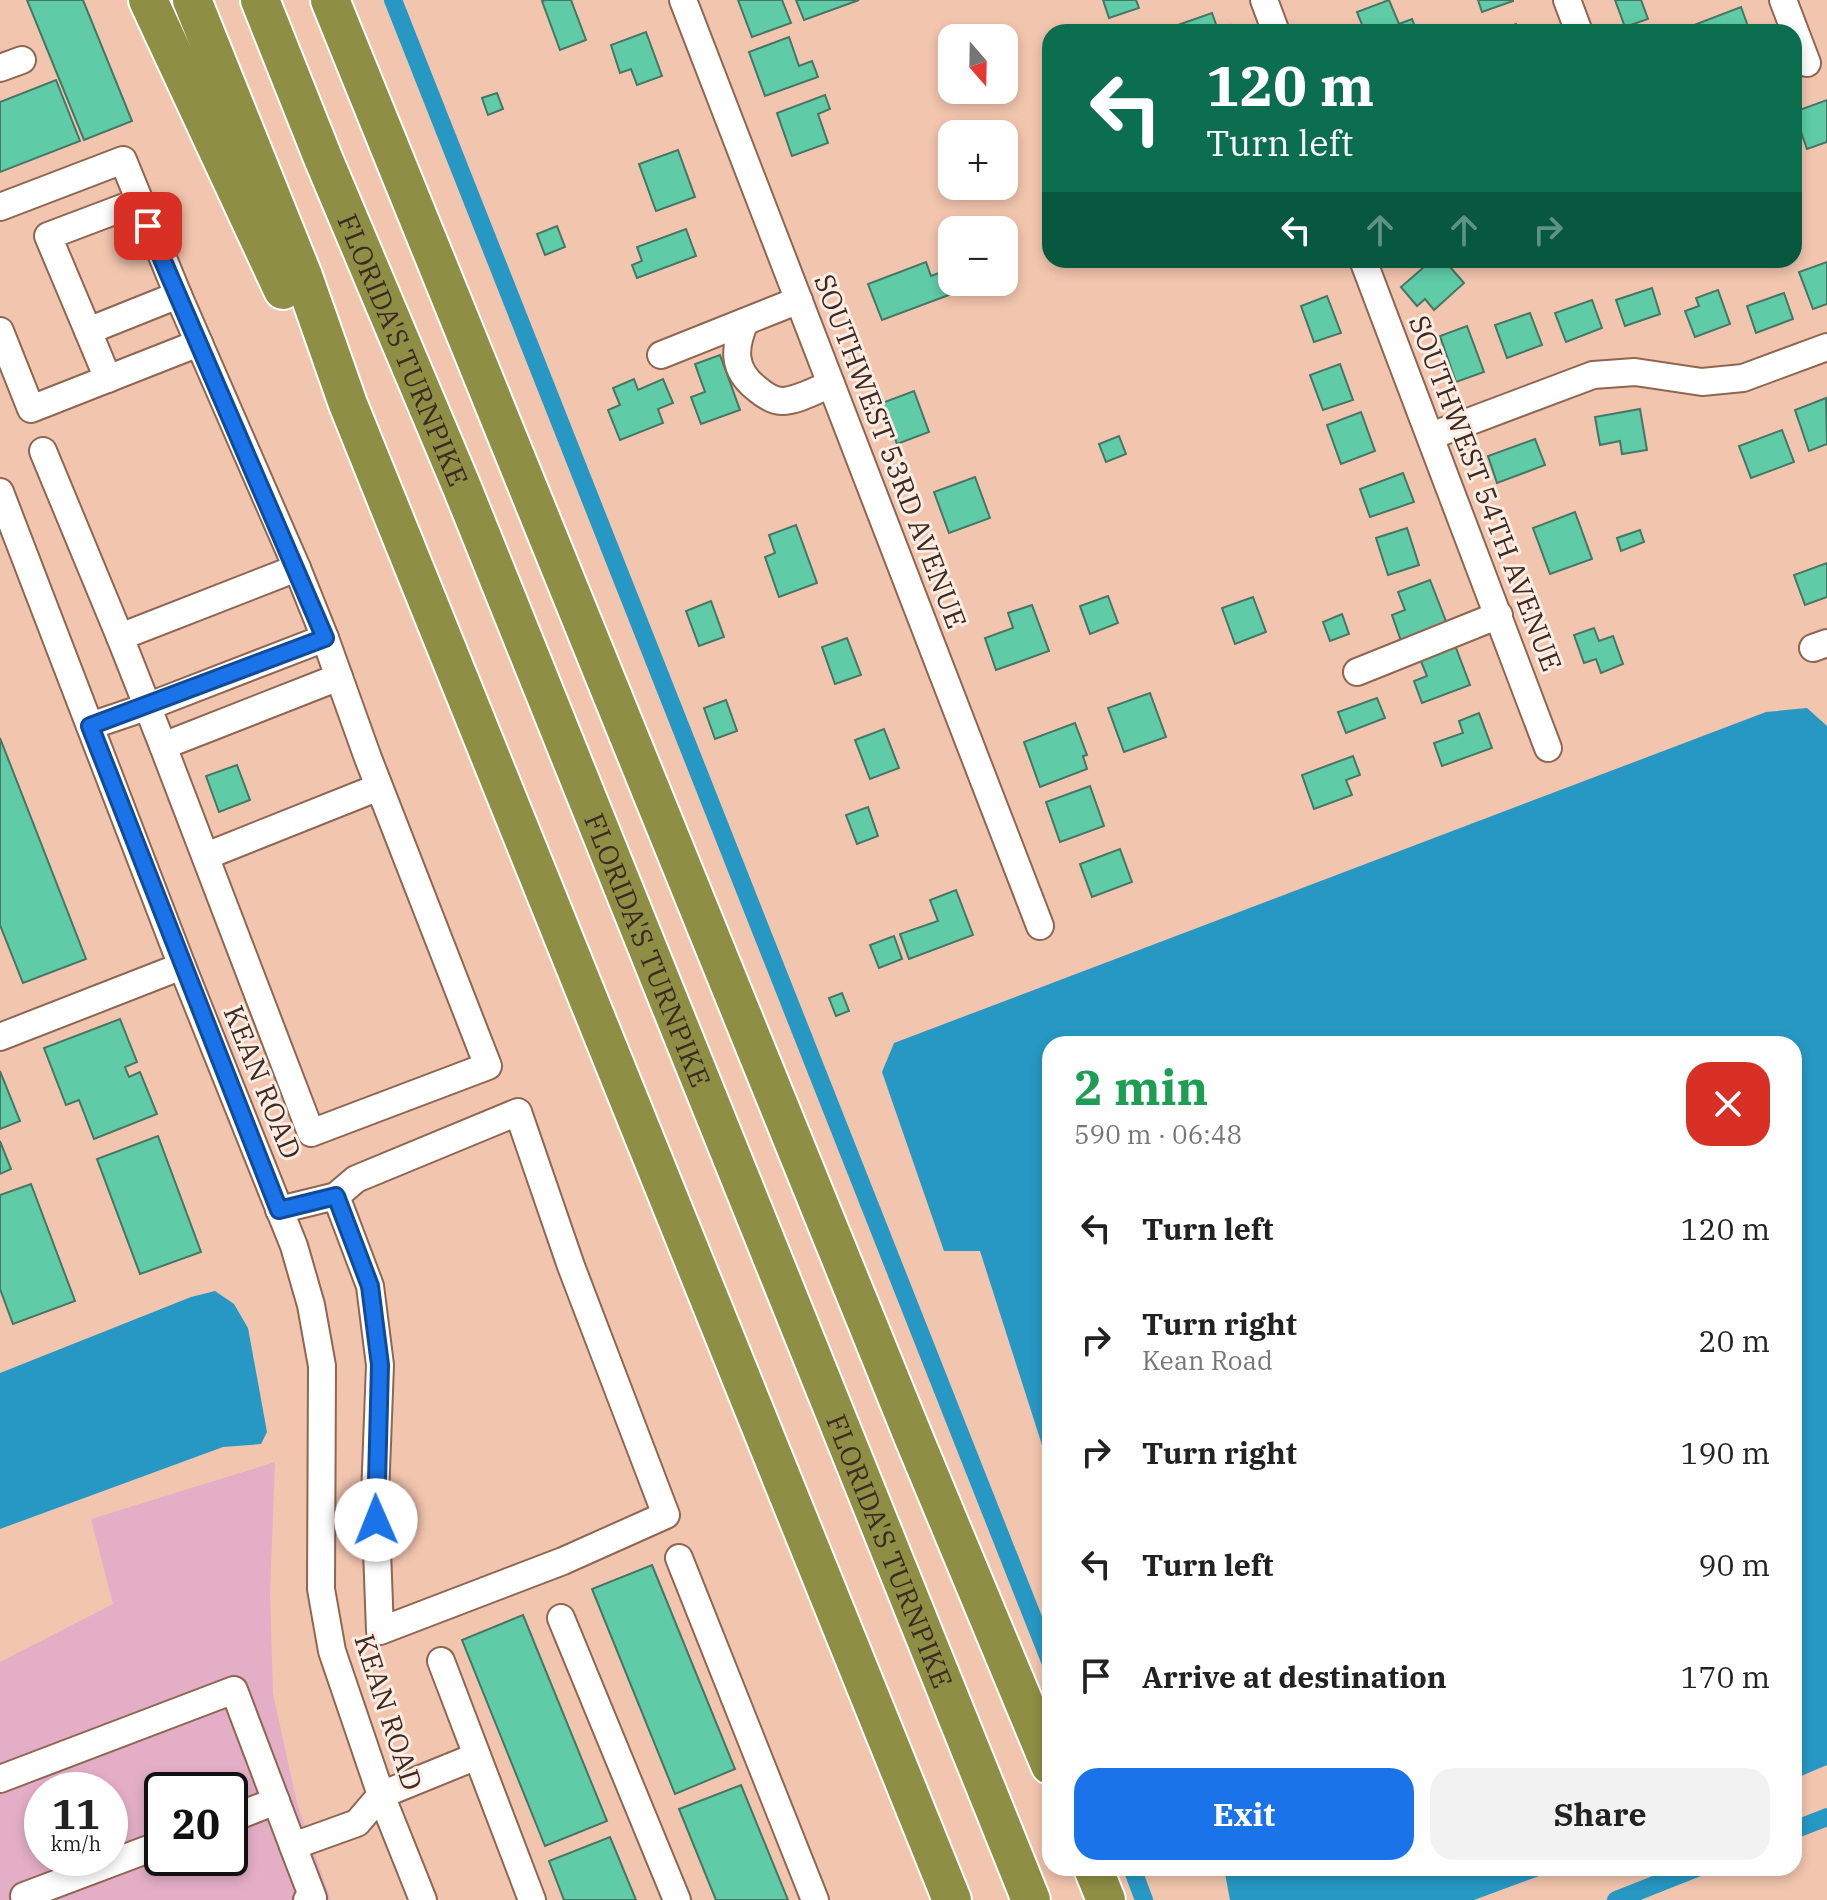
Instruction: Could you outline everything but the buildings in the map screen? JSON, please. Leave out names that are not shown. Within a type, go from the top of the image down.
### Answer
[{"type":"highway","points":[[148,0],[286,296],[348,404]]},
{"type":"highway","points":[[192,0],[303,276],[348,404],[952,1900]]},
{"type":"highway","name":"FLORIDA'S TURNPIKE","points":[[260,0],[461,485],[1031,1900]]},
{"type":"highway","points":[[330,0],[913,1436],[1042,1746]]},
{"type":"highway","points":[[1096,1876],[1106,1900]]},
{"type":"street","name":"SOUTHWEST 53RD AVENUE","points":[[683,0],[1040,926]]},
{"type":"street","points":[[1264,0],[1273,24]]},
{"type":"street","points":[[1567,0],[1576,24]]},
{"type":"street","points":[[1783,0],[1793,24]]},
{"type":"street","points":[[0,207],[123,160],[138,202],[297,568],[488,1066],[311,1133],[149,706],[43,451]]},
{"type":"street","points":[[32,195],[108,379]]},
{"type":"street","points":[[48,236],[138,202]]},
{"type":"street","name":"SOUTHWEST 54TH AVENUE","points":[[1366,268],[1548,748]]},
{"type":"street","points":[[88,331],[178,295]]},
{"type":"street","points":[[661,355],[799,300]]},
{"type":"street","points":[[745,322],[737,339],[736,361],[746,380],[764,395],[779,401],[792,400],[831,384]]},
{"type":"street","points":[[0,331],[31,409],[199,343]]},
{"type":"street","points":[[1431,436],[1593,375],[1635,372],[1702,382],[1743,378],[1827,347]]},
{"type":"street","name":"KEAN ROAD","points":[[0,492],[182,966],[294,1246],[311,1305],[322,1366],[321,1589],[332,1651],[381,1795],[423,1900]]},
{"type":"street","points":[[120,637],[297,568]]},
{"type":"street","points":[[1357,672],[1499,615]]},
{"type":"street","points":[[90,726],[325,638]]},
{"type":"street","points":[[163,746],[339,677]]},
{"type":"street","points":[[206,856],[379,787]]},
{"type":"street","points":[[0,1037],[182,966]]},
{"type":"street","points":[[279,1210],[336,1196],[356,1179],[518,1112],[571,1266],[666,1515],[563,1561],[380,1631],[375,1496],[380,1365],[370,1286],[336,1196]]},
{"type":"street","points":[[679,1558],[815,1900]]},
{"type":"street","points":[[561,1618],[677,1900]]},
{"type":"street","points":[[441,1661],[532,1900]]},
{"type":"street","points":[[0,1779],[234,1690],[313,1898],[307,1900]]},
{"type":"street","points":[[293,1846],[357,1823],[381,1795],[477,1756]]},
{"type":"street","points":[[248,1812],[276,1801]]},
{"type":"street","points":[[24,1896],[144,1851]]},
{"type":"shaded area","points":[[275,1462],[270,1593],[273,1694],[297,1803],[331,1900],[0,1900],[0,1662],[113,1604],[91,1519]]},
{"type":"water","points":[[1807,708],[1827,726],[1827,1765],[1802,1776],[1802,1036],[1042,1036],[1042,1445],[980,1251],[944,1251],[882,1072],[894,1043],[1766,712]]},
{"type":"water","points":[[215,1291],[234,1304],[248,1328],[267,1432],[261,1444],[223,1447],[0,1529],[0,1373],[191,1297]]},
{"type":"water","points":[[1226,1876],[1539,1876],[1474,1900],[1230,1900]]},
{"type":"waterway","points":[[393,0],[1042,1641]]},
{"type":"waterway","points":[[1802,1827],[1827,1817]]},
{"type":"waterway","points":[[1135,1876],[1144,1900]]},
{"type":"waterway","points":[[1616,1900],[1677,1876]]},
{"type":"route","points":[[148,226],[325,638],[90,726],[279,1210],[336,1196],[370,1286],[380,1365],[376,1520]]}]
